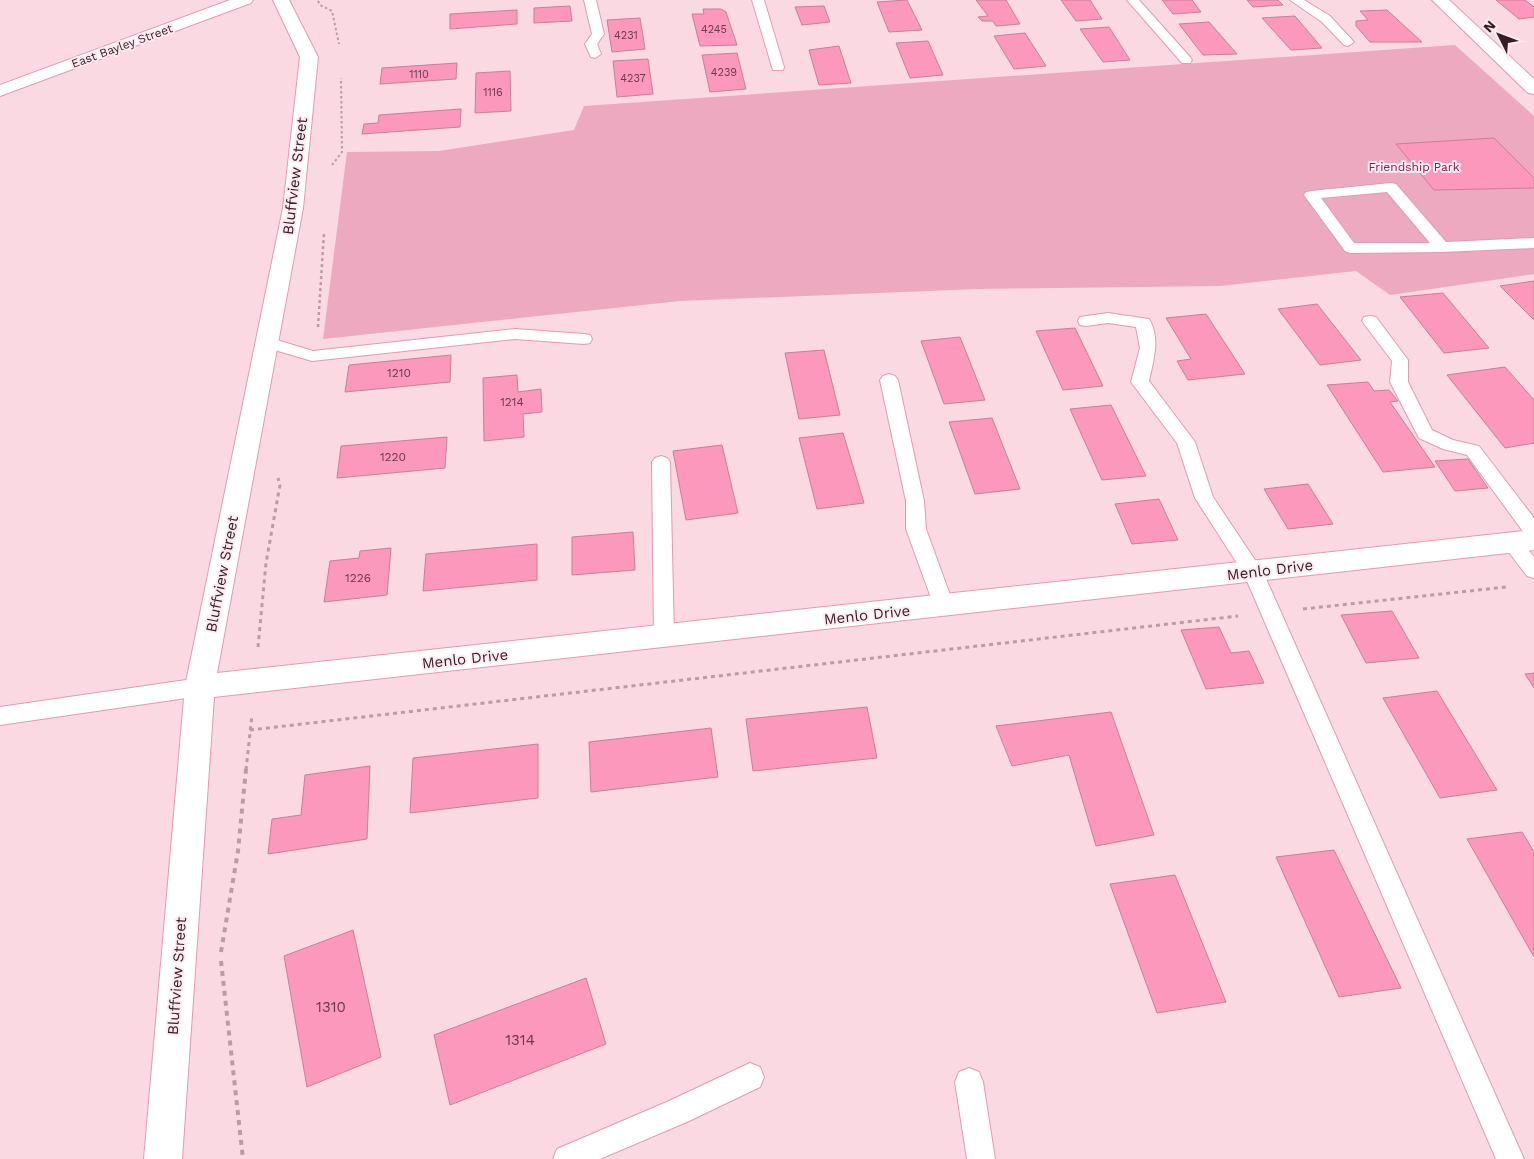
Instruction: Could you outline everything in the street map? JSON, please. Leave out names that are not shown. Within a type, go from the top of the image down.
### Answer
[{"type":"street","name":"East Bayley Street","points":[[0,91],[245,0]]},
{"type":"street","name":"Bluffview Street","points":[[164,1159],[200,688],[294,208],[309,57],[281,0]]},
{"type":"street","points":[[1440,0],[1534,89]]},
{"type":"street","name":"Menlo Drive","points":[[200,688],[1253,572],[1526,538]]},
{"type":"lane","points":[[590,0],[598,34],[591,44],[595,54]]},
{"type":"lane","points":[[758,0],[778,68]]},
{"type":"lane","points":[[1133,0],[1186,60]]},
{"type":"lane","points":[[1296,0],[1326,18],[1348,42]]},
{"type":"lane","points":[[1442,247],[1391,188],[1311,195],[1350,248],[1442,247],[1534,243]]},
{"type":"lane","points":[[1086,321],[1108,318],[1143,323],[1148,348],[1140,382],[1186,442],[1204,498],[1253,572],[1510,1159]]},
{"type":"lane","points":[[1370,321],[1400,360],[1399,382],[1425,434],[1449,445],[1473,450],[1526,538],[1534,571]]},
{"type":"lane","points":[[267,342],[312,356],[318,356],[514,334],[584,339]]},
{"type":"lane","points":[[889,380],[916,501],[916,530],[944,606]]},
{"type":"lane","points":[[661,462],[664,637]]},
{"type":"lane","points":[[0,716],[200,688]]},
{"type":"lane","points":[[567,1159],[679,1111],[750,1077]]},
{"type":"lane","points":[[969,1082],[981,1159]]},
{"type":"path","points":[[317,0],[320,5],[332,11],[341,50]]},
{"type":"path","points":[[331,167],[342,152],[341,69]]},
{"type":"path","points":[[318,356],[318,323],[324,232]]},
{"type":"path","points":[[243,1159],[220,959],[238,851],[266,563],[280,485],[278,477]]},
{"type":"path","points":[[250,730],[1078,633],[1514,586]]},
{"type":"green space","name":"Friendship Park","points":[[1455,45],[1534,116],[1534,274],[1390,295],[1356,271],[1220,286],[978,289],[680,301],[323,339],[347,152],[439,151],[574,130],[584,106]]},
{"type":"building","points":[[907,0],[922,30],[889,32],[877,2]]},
{"type":"building","points":[[976,0],[1006,0],[1020,24],[996,26],[993,21],[982,21],[978,17],[988,16]]},
{"type":"building","points":[[1061,0],[1090,0],[1102,19],[1076,21]]},
{"type":"building","points":[[1162,0],[1192,0],[1201,12],[1173,14]]},
{"type":"building","points":[[1247,0],[1278,0],[1283,5],[1253,7]]},
{"type":"building","points":[[1496,0],[1525,0],[1534,7],[1534,17],[1519,19]]},
{"type":"building","points":[[570,6],[572,21],[534,23],[534,8]]},
{"type":"building","points":[[824,6],[830,22],[802,25],[795,7]]},
{"type":"building","points":[[703,9],[721,9],[726,12],[737,45],[700,46],[692,14],[704,14]]},
{"type":"building","points":[[517,10],[517,24],[450,29],[450,14]]},
{"type":"building","points":[[1387,10],[1422,42],[1370,42],[1356,26],[1356,21],[1368,20],[1360,11]]},
{"type":"building","points":[[1295,16],[1322,48],[1291,50],[1262,18]]},
{"type":"building","points":[[640,18],[645,49],[612,52],[607,20]]},
{"type":"building","points":[[1209,22],[1237,54],[1203,55],[1179,24]]},
{"type":"building","points":[[1109,27],[1130,60],[1103,62],[1080,29]]},
{"type":"building","points":[[1025,33],[1046,66],[1014,69],[994,36]]},
{"type":"building","points":[[928,41],[943,75],[910,78],[896,43]]},
{"type":"building","points":[[839,46],[851,83],[819,85],[809,50]]},
{"type":"building","points":[[737,53],[746,89],[710,92],[702,55]]},
{"type":"building","points":[[648,59],[653,94],[617,97],[613,61]]},
{"type":"building","points":[[457,63],[456,79],[380,84],[382,68]]},
{"type":"building","points":[[510,71],[511,111],[475,113],[476,73]]},
{"type":"building","points":[[461,109],[460,127],[362,134],[364,124],[378,123],[379,115]]},
{"type":"building","points":[[1494,138],[1534,178],[1534,188],[1434,190],[1396,144]]},
{"type":"building","points":[[1534,281],[1534,320],[1500,286]]},
{"type":"building","points":[[1443,293],[1489,348],[1444,353],[1400,297]]},
{"type":"building","points":[[1317,304],[1361,360],[1320,365],[1278,309]]},
{"type":"building","points":[[1206,314],[1245,374],[1188,380],[1177,361],[1191,359],[1166,318]]},
{"type":"building","points":[[1075,328],[1103,386],[1063,390],[1036,331]]},
{"type":"building","points":[[960,337],[985,400],[944,404],[921,341]]},
{"type":"building","points":[[824,350],[840,415],[799,419],[785,353]]},
{"type":"building","points":[[451,355],[450,382],[345,392],[349,365]]},
{"type":"building","points":[[1505,367],[1534,400],[1534,443],[1505,448],[1447,375]]},
{"type":"building","points":[[517,375],[518,392],[541,389],[542,412],[523,414],[524,437],[484,441],[483,378]]},
{"type":"building","points":[[1368,382],[1374,391],[1389,390],[1398,401],[1390,402],[1435,467],[1383,472],[1327,385]]},
{"type":"building","points":[[1111,405],[1146,476],[1102,480],[1070,409]]},
{"type":"building","points":[[992,418],[1020,489],[975,494],[949,422]]},
{"type":"building","points":[[843,433],[864,503],[817,509],[799,438]]},
{"type":"building","points":[[447,437],[445,468],[337,478],[341,446]]},
{"type":"building","points":[[722,445],[738,513],[686,520],[673,451]]},
{"type":"building","points":[[1468,459],[1488,488],[1455,491],[1435,461]]},
{"type":"building","points":[[1308,484],[1333,524],[1288,529],[1264,489]]},
{"type":"building","points":[[1159,499],[1178,540],[1132,544],[1115,504]]},
{"type":"building","points":[[633,532],[635,570],[572,575],[572,537]]},
{"type":"building","points":[[537,544],[537,580],[423,591],[426,554]]},
{"type":"building","points":[[391,548],[387,595],[324,602],[330,561],[359,558],[360,551]]},
{"type":"building","points":[[1392,611],[1419,658],[1366,663],[1341,615]]},
{"type":"building","points":[[1219,627],[1231,653],[1249,651],[1264,683],[1206,689],[1181,630]]},
{"type":"building","points":[[1534,673],[1534,688],[1525,674]]},
{"type":"building","points":[[1437,691],[1497,790],[1440,798],[1383,698]]},
{"type":"building","points":[[867,707],[877,758],[753,771],[746,719]]},
{"type":"building","points":[[1111,712],[1154,835],[1096,846],[1069,755],[1012,766],[996,726]]},
{"type":"building","points":[[711,728],[718,777],[591,792],[589,742]]},
{"type":"building","points":[[538,744],[538,798],[410,813],[413,758]]},
{"type":"building","points":[[370,766],[367,839],[268,854],[272,819],[301,815],[305,775]]},
{"type":"building","points":[[1522,832],[1534,852],[1534,957],[1467,839]]},
{"type":"building","points":[[1334,850],[1401,988],[1339,997],[1276,857]]},
{"type":"building","points":[[1175,875],[1226,1002],[1157,1013],[1110,884]]},
{"type":"building","points":[[353,930],[381,1057],[307,1087],[284,956]]},
{"type":"building","points":[[586,978],[606,1044],[450,1105],[434,1035]]}]
